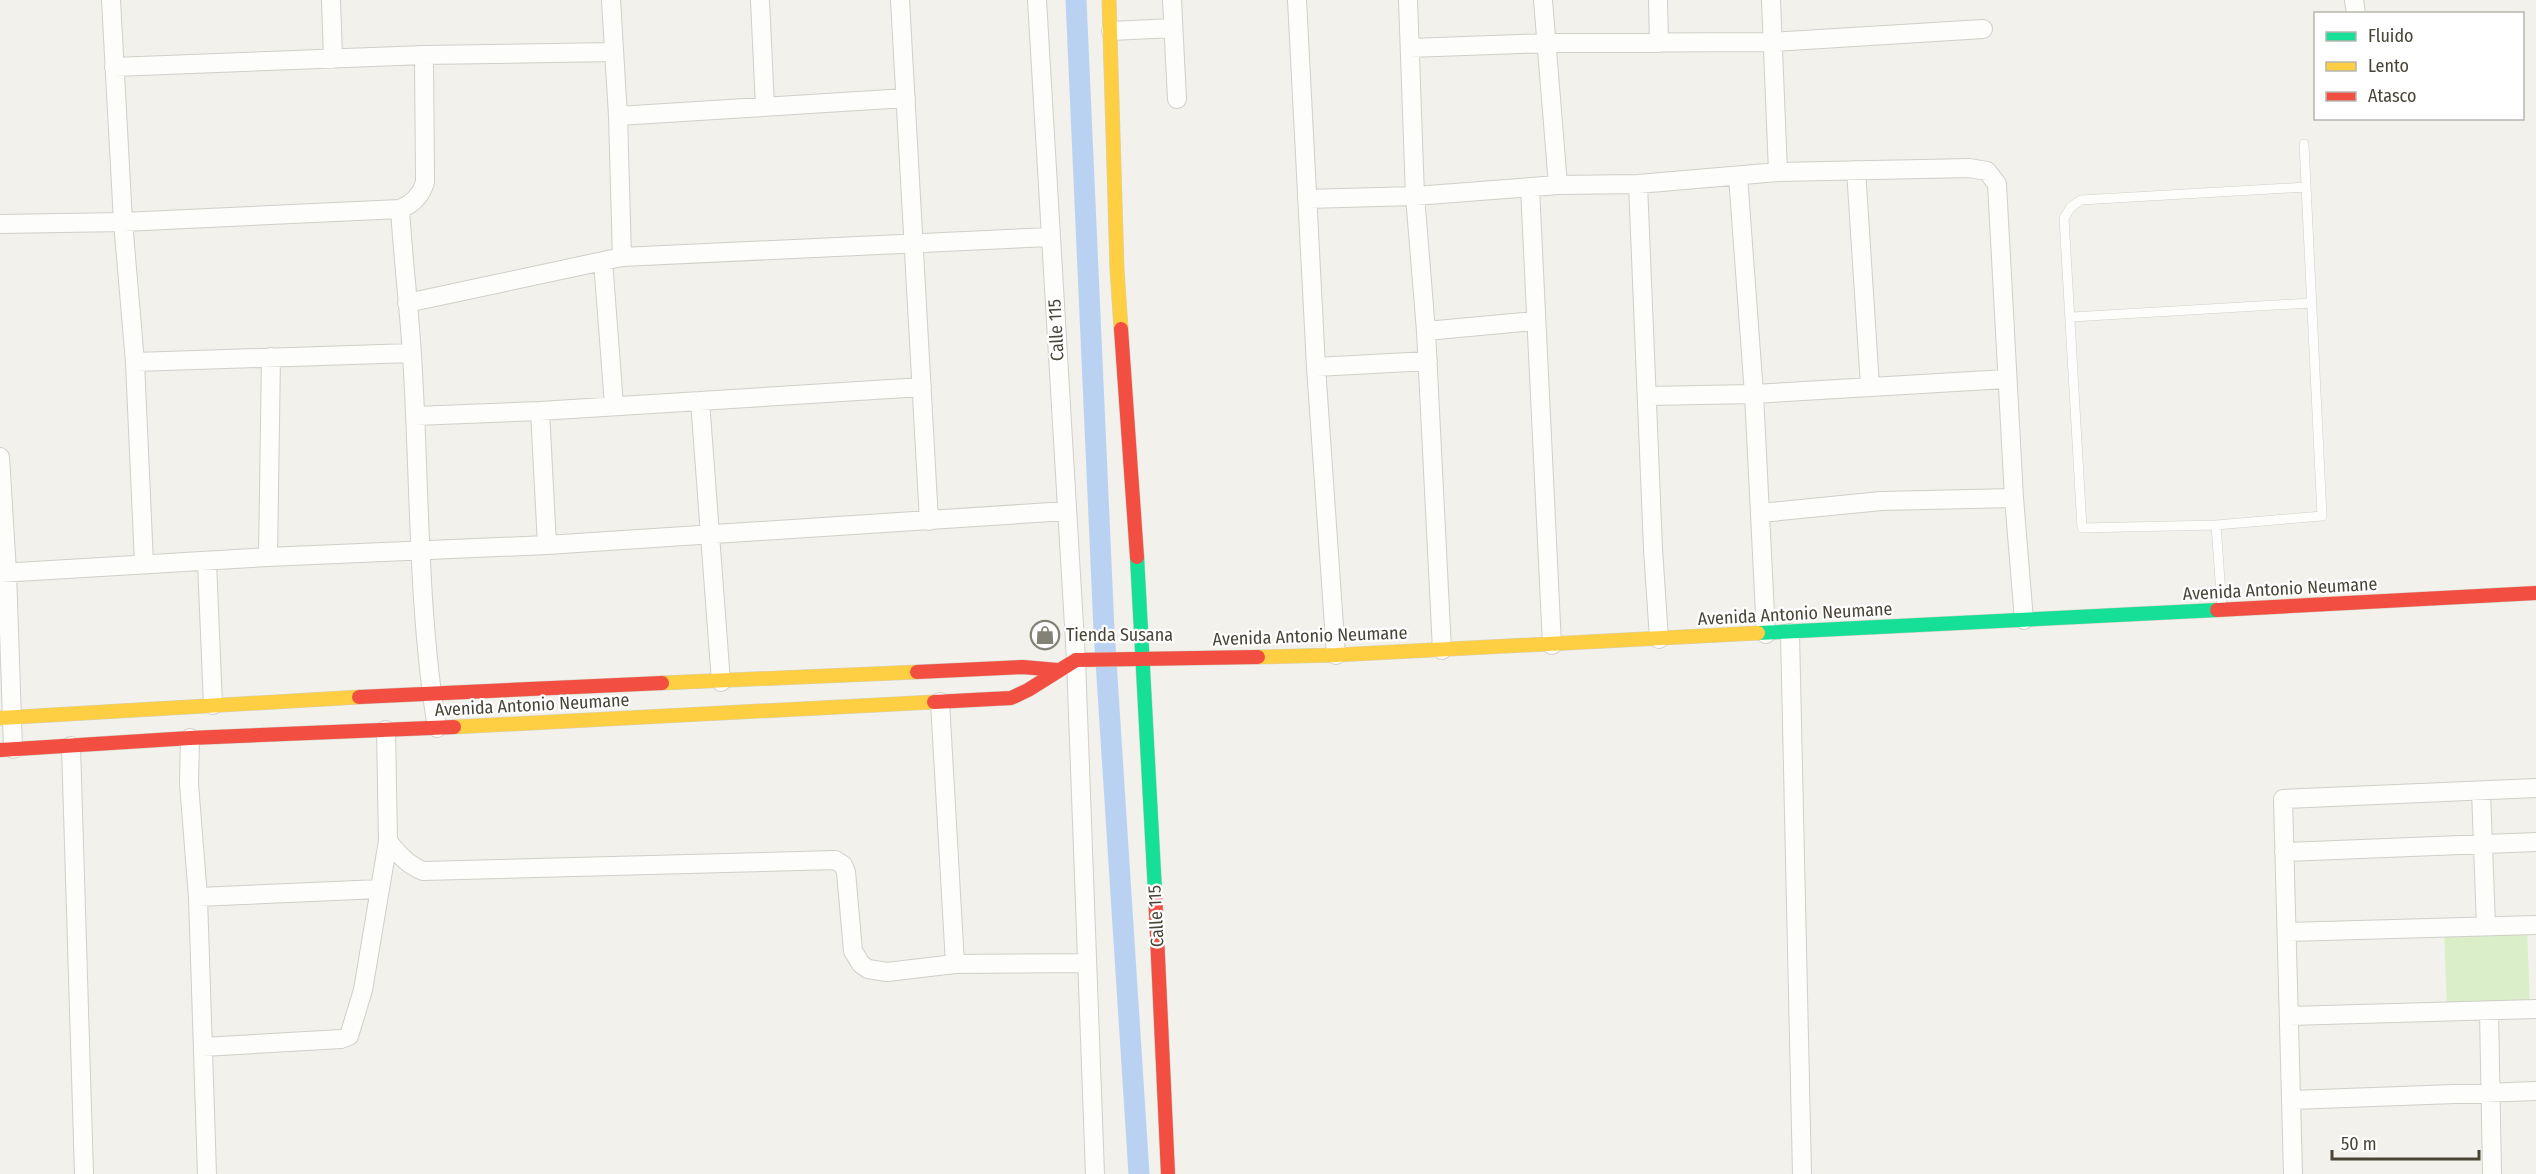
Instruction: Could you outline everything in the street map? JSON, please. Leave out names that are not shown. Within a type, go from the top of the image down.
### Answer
[{"type":"street","points":[[111,0],[123,222],[135,362],[144,564]]},
{"type":"street","points":[[331,0],[333,59]]},
{"type":"street","points":[[611,0],[618,116],[622,257]]},
{"type":"street","points":[[760,0],[765,107]]},
{"type":"street","points":[[900,0],[928,521]]},
{"type":"street","name":"Calle 115","points":[[1037,0],[1066,511],[1079,660],[1095,1174]]},
{"type":"street","name":"Calle 115","points":[[1109,0],[1118,269],[1168,1174]]},
{"type":"street","points":[[1172,0],[1178,99]]},
{"type":"street","points":[[1298,0],[1316,367],[1336,655]]},
{"type":"street","points":[[1408,0],[1415,196],[1428,361],[1442,650]]},
{"type":"street","points":[[1543,0],[1558,185]]},
{"type":"street","points":[[1658,0],[1659,43]]},
{"type":"street","points":[[1771,0],[1778,172]]},
{"type":"street","points":[[1111,31],[1173,28]]},
{"type":"street","points":[[1410,48],[1772,42],[1983,29]]},
{"type":"street","points":[[114,67],[614,52]]},
{"type":"street","points":[[0,224],[123,222],[400,210],[418,198],[423,192],[425,182],[424,56]]},
{"type":"street","points":[[618,116],[906,98]]},
{"type":"street","points":[[1307,199],[1415,196],[1558,185],[1638,184],[1778,172],[1969,168],[1987,171],[1996,184],[2006,379],[2024,620]]},
{"type":"street","points":[[1856,170],[1870,386]]},
{"type":"street","points":[[1738,176],[1754,394],[1766,634]]},
{"type":"street","points":[[1638,184],[1653,549],[1659,639]]},
{"type":"street","points":[[1530,188],[1552,645]]},
{"type":"street","points":[[400,210],[412,353],[421,550],[431,693],[437,728]]},
{"type":"street","points":[[407,303],[622,257],[1050,237]]},
{"type":"street","points":[[603,261],[614,405]]},
{"type":"street","points":[[1426,331],[1535,321]]},
{"type":"street","points":[[135,362],[412,353]]},
{"type":"street","points":[[268,557],[271,357]]},
{"type":"street","points":[[1316,367],[1428,361]]},
{"type":"street","points":[[1648,396],[1754,394],[2006,379]]},
{"type":"street","points":[[415,416],[540,411],[922,387]]},
{"type":"street","points":[[700,401],[721,682]]},
{"type":"street","points":[[540,411],[547,545]]},
{"type":"street","points":[[0,457],[7,749]]},
{"type":"street","points":[[1761,513],[1881,501],[2014,498]]},
{"type":"street","points":[[4,573],[268,557],[547,545],[1066,511]]},
{"type":"street","points":[[207,562],[213,705]]},
{"type":"street","name":"Avenida Antonio Neumane","points":[[7,749],[1011,698],[1029,692],[1057,670],[1079,660],[1336,655],[2536,593]]},
{"type":"street","points":[[1790,633],[1802,1174]]},
{"type":"street","name":"Avenida Antonio Neumane","points":[[6,717],[431,693],[1023,667],[1057,670]]},
{"type":"street","points":[[940,702],[955,964]]},
{"type":"street","points":[[203,1047],[341,1039],[349,1036],[363,990],[388,841],[386,730]]},
{"type":"street","points":[[190,738],[189,784],[198,897],[207,1174]]},
{"type":"street","points":[[71,746],[84,1174]]},
{"type":"street","points":[[2293,1174],[2283,799],[2536,788]]},
{"type":"street","points":[[2481,791],[2486,926]]},
{"type":"street","points":[[388,841],[400,856],[423,871],[835,860],[843,865],[846,872],[853,951],[861,964],[878,972],[955,964],[1087,963]]},
{"type":"street","points":[[2284,852],[2536,842]]},
{"type":"street","points":[[198,897],[380,889]]},
{"type":"street","points":[[2287,932],[2536,925]]},
{"type":"street","points":[[2289,1016],[2536,1010]]},
{"type":"street","points":[[2489,1011],[2492,1174]]},
{"type":"street","points":[[2292,1100],[2536,1091]]},
{"type":"lane","points":[[2304,144],[2322,516],[2216,525],[2082,528],[2072,317],[2064,218],[2071,207],[2081,200],[2306,187]]},
{"type":"lane","points":[[2072,317],[2311,303]]},
{"type":"lane","points":[[2216,525],[2223,610]]},
{"type":"green space","points":[[2527,927],[2530,1008],[2447,1010],[2444,929]]},
{"type":"waterway","points":[[1076,0],[1104,630],[1139,1174]]},
{"type":"traffic: fast","points":[[1137,557],[1155,892]]},
{"type":"traffic: fast","points":[[1758,633],[2217,610]]},
{"type":"traffic: slow","points":[[1109,0],[1117,269],[1121,329]]},
{"type":"traffic: slow","points":[[1258,657],[1758,633]]},
{"type":"traffic: slow","points":[[662,683],[917,672]]},
{"type":"traffic: slow","points":[[0,718],[359,697]]},
{"type":"traffic: slow","points":[[454,727],[934,702]]},
{"type":"traffic: jam","points":[[1121,329],[1137,557]]},
{"type":"traffic: jam","points":[[2217,610],[2536,593]]},
{"type":"traffic: jam","points":[[934,702],[1011,698],[1076,660],[1258,657]]},
{"type":"traffic: jam","points":[[917,672],[1023,667],[1057,670]]},
{"type":"traffic: jam","points":[[359,697],[662,683]]},
{"type":"traffic: jam","points":[[0,750],[190,738],[454,727]]},
{"type":"traffic: jam","points":[[1155,892],[1168,1174]]},
{"type":"place","name":"Tienda Susana","points":[[1045,635]]}]
